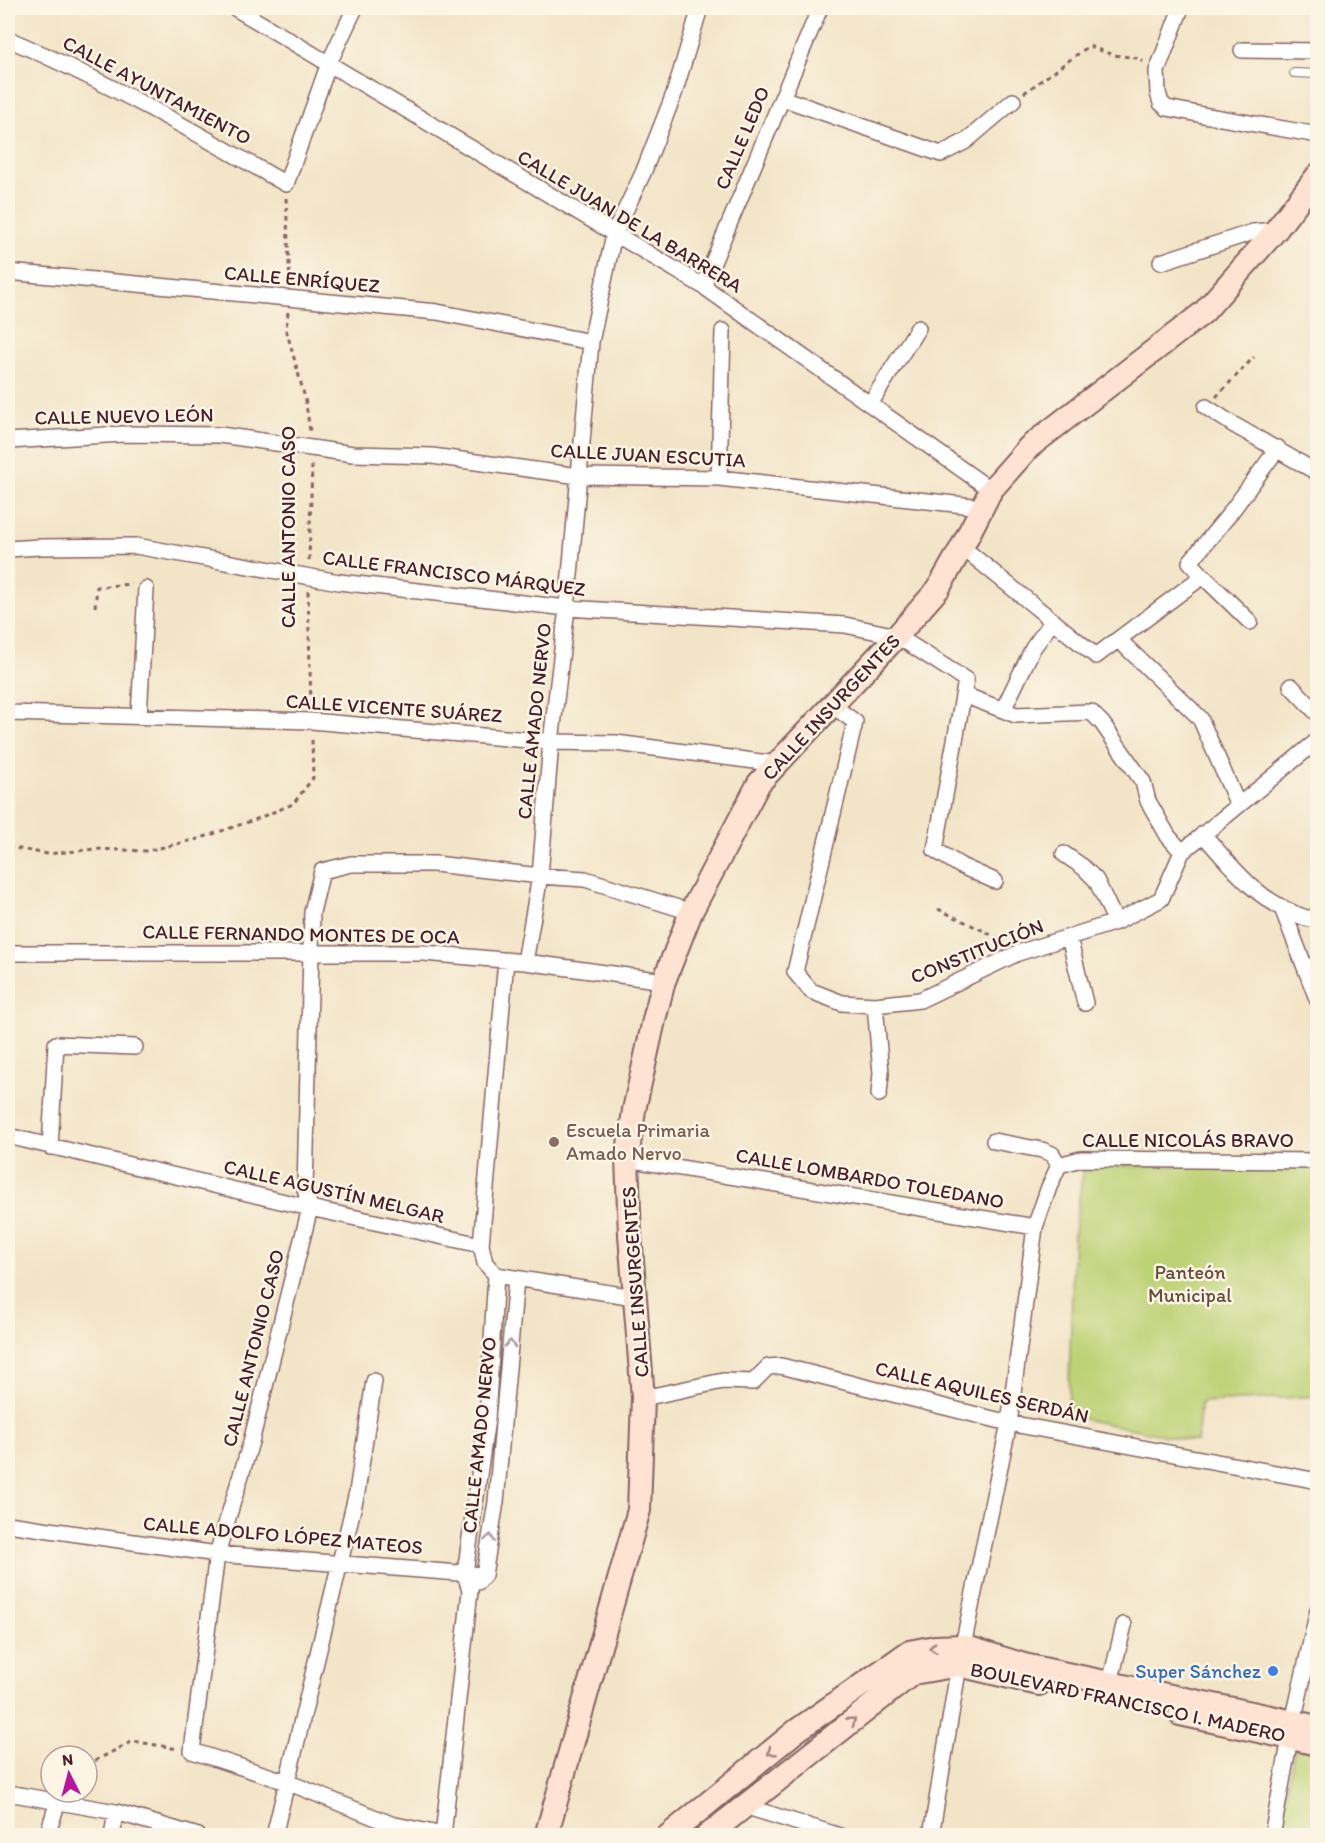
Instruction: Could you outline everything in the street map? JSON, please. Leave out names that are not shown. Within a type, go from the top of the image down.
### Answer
[{"type":"main road","name":"CALLE INSURGENTES","points":[[546,1836],[639,1510],[643,1398],[634,1298],[627,1159],[634,1110],[664,981],[691,912],[759,783],[938,589],[986,498],[1029,447],[1204,312],[1276,230],[1317,175]]},
{"type":"main road","name":"BOULEVARD FRANCISCO I. MADERO","points":[[668,1836],[796,1731],[909,1652],[935,1647],[961,1655],[1292,1730],[1317,1727]]},
{"type":"main road","name":"BOULEVARD FRANCISCO I. MADERO","points":[[707,1836],[913,1673],[961,1655],[1024,1665],[1110,1683],[1292,1730],[1317,1744]]},
{"type":"street","name":"CALLE JUAN DE LA BARRERA","points":[[235,8],[702,286],[870,404],[986,498]]},
{"type":"street","points":[[286,184],[329,63],[355,8]]},
{"type":"street","name":"CALLE AMADO NERVO","points":[[525,962],[540,876],[591,342],[614,234],[647,163],[674,94],[700,8]]},
{"type":"street","name":"CALLE LEDO","points":[[702,286],[820,8]]},
{"type":"street","points":[[1181,8],[1157,71],[1161,103],[1167,108],[1194,114],[1317,135]]},
{"type":"street","name":"CALLE AYUNTAMIENTO","points":[[8,39],[71,66],[194,131],[286,184]]},
{"type":"street","points":[[1242,50],[1317,51]]},
{"type":"street","points":[[782,98],[941,154],[966,141],[1013,101]]},
{"type":"street","points":[[1161,262],[1253,232],[1276,230]]},
{"type":"street","name":"CALLE ENRÍQUEZ","points":[[8,272],[436,312],[591,342]]},
{"type":"street","points":[[870,404],[918,328]]},
{"type":"street","points":[[719,478],[723,331]]},
{"type":"street","points":[[1206,407],[1317,473]]},
{"type":"street","name":"CALLE NUEVO LEÓN","points":[[8,441],[123,434],[220,435],[312,448]]},
{"type":"street","name":"CALLE JUAN ESCUTIA","points":[[312,448],[353,454],[432,456],[579,476],[719,478],[986,498]]},
{"type":"street","points":[[1250,622],[1190,562],[1228,516],[1278,448]]},
{"type":"street","name":"CALLE FRANCISCO MÁRQUEZ","points":[[8,549],[136,546],[339,582],[567,608],[845,625],[897,636]]},
{"type":"street","points":[[962,547],[1096,656],[1203,576]]},
{"type":"street","points":[[139,716],[146,589]]},
{"type":"street","points":[[1003,710],[1033,648],[1052,622]]},
{"type":"street","points":[[897,636],[966,680],[935,850],[961,866],[995,881]]},
{"type":"street","points":[[1119,640],[1200,718],[1238,805]]},
{"type":"street","points":[[1291,686],[1317,714]]},
{"type":"street","points":[[964,695],[1016,715],[1091,712],[1102,723],[1143,782],[1148,801],[1168,836],[1182,852],[1317,740]]},
{"type":"street","name":"CONSTITUCIÓN","points":[[832,705],[855,722],[795,972],[812,991],[842,1003],[875,1005],[920,1000],[1018,953],[1116,922],[1161,899],[1182,852]]},
{"type":"street","name":"CALLE VICENTE SUÁREZ","points":[[8,714],[311,721],[551,742],[616,743],[777,764]]},
{"type":"street","points":[[1203,834],[1245,882],[1266,899],[1309,919],[1317,914]]},
{"type":"street","points":[[1064,854],[1083,867],[1096,880],[1116,922]]},
{"type":"street","name":"CALLE ANTONIO CASO","points":[[192,1751],[216,1554],[251,1442],[310,1208],[305,1189],[313,951],[312,912],[322,871],[351,864],[435,864],[540,876]]},
{"type":"street","points":[[540,876],[585,879],[691,912]]},
{"type":"street","points":[[1282,908],[1317,1001]]},
{"type":"street","points":[[1069,937],[1085,1003]]},
{"type":"street","name":"CALLE FERNANDO MONTES DE OCA","points":[[8,953],[313,951],[424,953],[525,962],[664,981]]},
{"type":"street","points":[[506,960],[481,1245],[485,1263],[496,1275],[634,1298]]},
{"type":"street","points":[[875,1005],[881,1073],[879,1094]]},
{"type":"street","points":[[50,1147],[56,1044],[135,1047]]},
{"type":"street","name":"CALLE AGUSTÍN MELGAR","points":[[8,1136],[310,1208],[481,1245]]},
{"type":"street","points":[[931,1836],[961,1655],[1009,1422],[1035,1227],[1048,1187],[1059,1165],[1052,1154],[1042,1150],[994,1141]]},
{"type":"street","name":"CALLE LOMBARDO TOLEDANO","points":[[627,1159],[1035,1227]]},
{"type":"street","name":"CALLE NICOLÁS BRAVO","points":[[1059,1165],[1081,1160],[1317,1161]]},
{"type":"street","name":"CALLE AMADO NERVO","points":[[443,1835],[470,1591],[465,1573],[486,1431],[496,1275]]},
{"type":"street","name":"CALLE AMADO NERVO","points":[[484,1575],[496,1502],[516,1279]]},
{"type":"street","name":"CALLE AQUILES SERDÁN","points":[[643,1398],[723,1382],[753,1382],[768,1367],[781,1366],[1009,1422],[1317,1481]]},
{"type":"street","points":[[274,1836],[357,1492],[374,1381]]},
{"type":"street","points":[[486,1431],[502,1434]]},
{"type":"street","name":"CALLE ADOLFO LÓPEZ MATEOS","points":[[8,1524],[216,1554],[484,1575]]},
{"type":"street","points":[[470,1591],[484,1575]]},
{"type":"street","points":[[1272,1836],[1317,1610]]},
{"type":"street","points":[[1110,1683],[1124,1625]]},
{"type":"street","points":[[192,1751],[287,1782],[391,1824],[443,1835]]},
{"type":"street","points":[[8,1793],[39,1798]]},
{"type":"street","points":[[47,1836],[57,1804]]},
{"type":"street","points":[[74,1804],[116,1812],[198,1836]]},
{"type":"street","points":[[744,1806],[840,1836]]},
{"type":"street","points":[[112,1836],[116,1812]]},
{"type":"lane","points":[[1294,73],[1317,74]]},
{"type":"path","points":[[1013,101],[1089,46],[1113,55],[1138,58],[1157,71]]},
{"type":"path","name":"CALLE ANTONIO CASO","points":[[8,847],[48,854],[94,849],[147,851],[198,840],[293,804],[313,778],[308,577],[312,448],[305,398],[286,329],[290,300],[286,184]]},
{"type":"path","points":[[1206,407],[1254,357]]},
{"type":"path","points":[[95,608],[97,587],[146,584],[146,589]]},
{"type":"path","points":[[938,909],[986,932],[1018,953]]},
{"type":"path","points":[[99,1759],[133,1741],[192,1751]]},
{"type":"green space","name":"Panteón Municipal","points":[[1084,1165],[1317,1167],[1317,1396],[1201,1402],[1197,1442],[1068,1416],[1074,1233]]},
{"type":"green space","points":[[1295,1748],[1317,1752],[1317,1835],[1277,1836]]},
{"type":"place","name":"Escuela Primaria Amado Nervo","points":[[554,1142]]},
{"type":"place","name":"Super Sánchez","points":[[1273,1671]]}]
